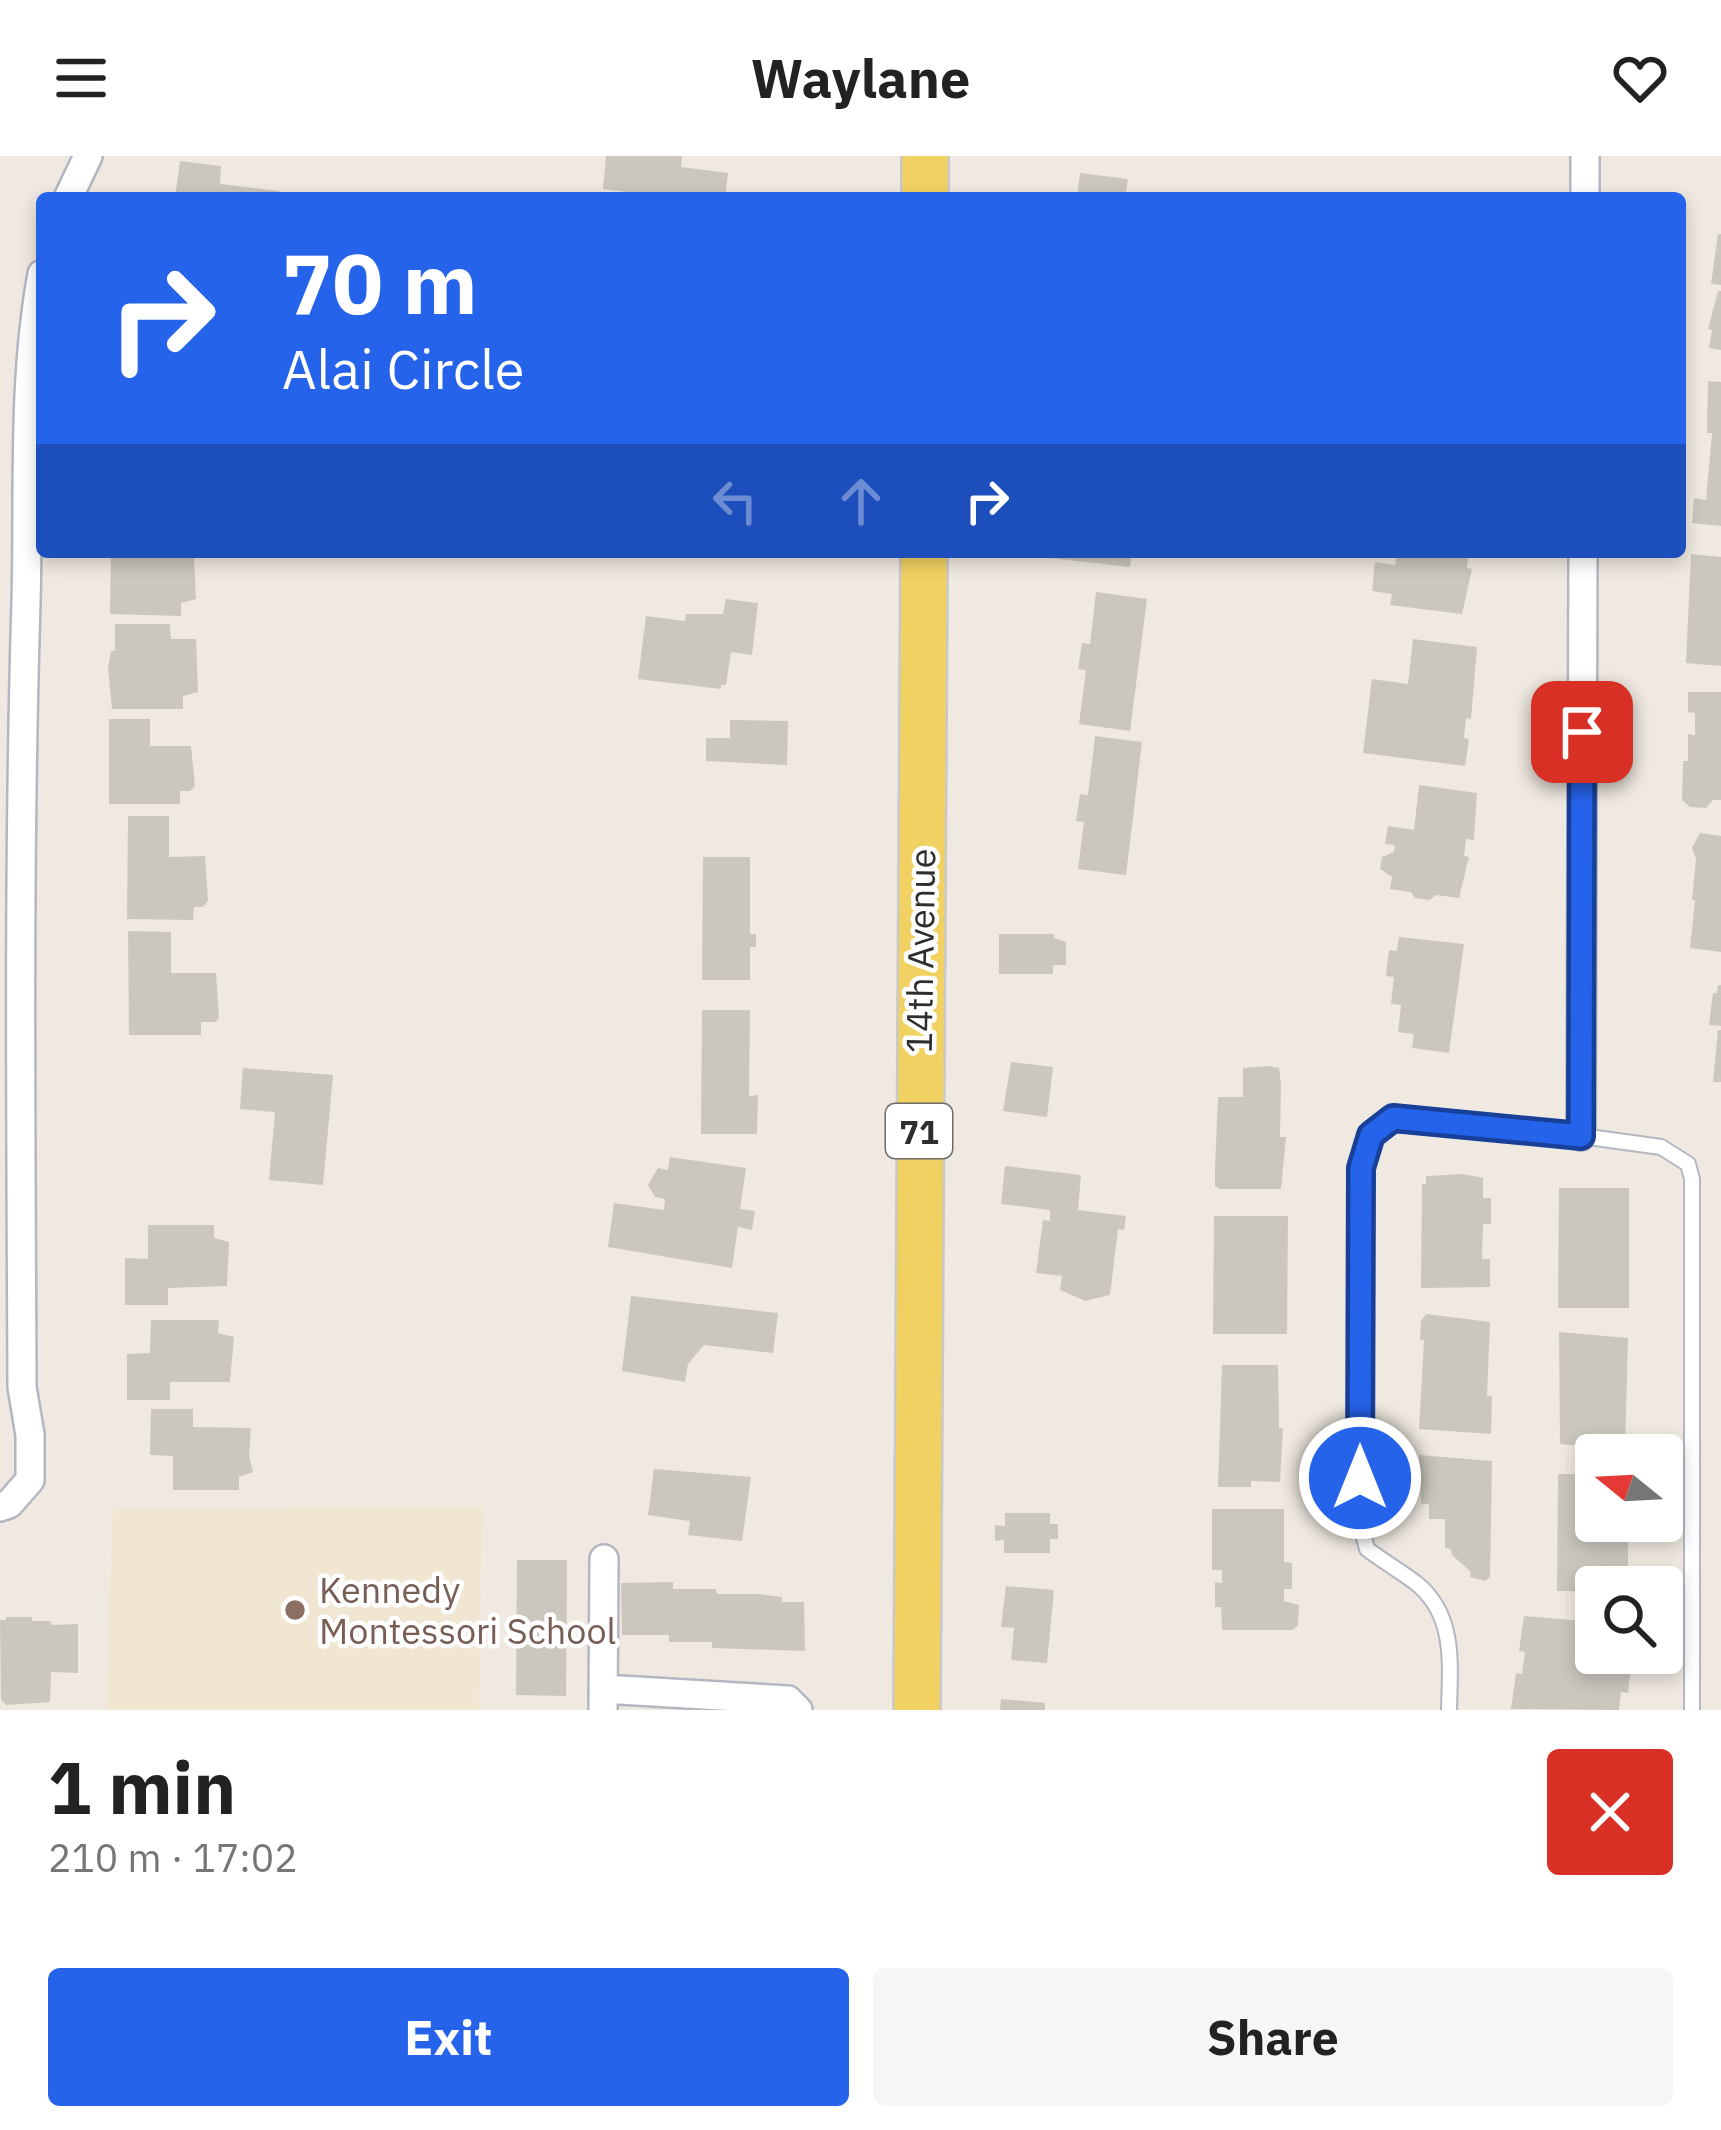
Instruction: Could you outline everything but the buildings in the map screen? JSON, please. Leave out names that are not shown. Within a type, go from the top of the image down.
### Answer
[{"type":"main road","points":[[925,156],[925,192]]},
{"type":"main road","name":"14th Avenue","points":[[917,1710],[924,558]]},
{"type":"street","points":[[71,192],[88,156]]},
{"type":"street","points":[[1585,156],[1585,192]]},
{"type":"street","points":[[0,1507],[9,1504],[30,1480],[31,1435],[22,1387],[19,835],[25,441],[36,308]]},
{"type":"street","points":[[1581,1136],[1583,558]]},
{"type":"street","points":[[604,1559],[603,1699],[788,1700],[798,1710]]},
{"type":"lane","points":[[1449,1710],[1450,1646],[1441,1613],[1416,1583],[1367,1549],[1360,1522],[1361,1168],[1371,1135],[1393,1118],[1661,1148],[1688,1164],[1692,1179],[1692,1710]]},
{"type":"shaded area","name":"Kennedy Montessori School","points":[[482,1507],[479,1710],[106,1710],[113,1509]]},
{"type":"place","name":"Kennedy Montessori School","points":[[295,1610]]},
{"type":"route","points":[[1360,1478],[1361,1168],[1371,1135],[1393,1118],[1581,1136],[1582,732]]}]
